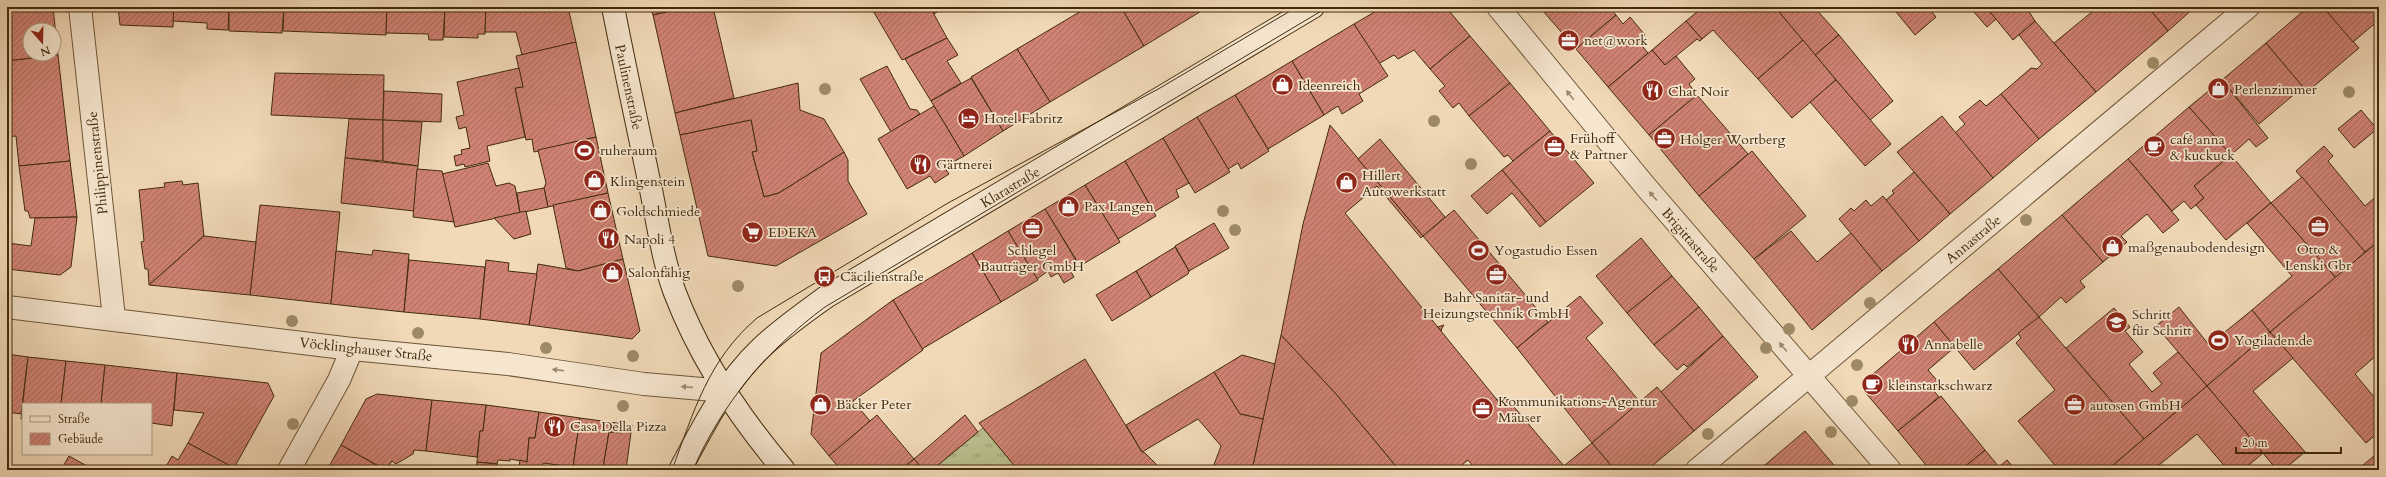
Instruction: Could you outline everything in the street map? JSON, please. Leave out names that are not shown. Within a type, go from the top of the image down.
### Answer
[{"type":"street","name":"Philippinenstraße","points":[[80,7],[114,318]]},
{"type":"street","name":"Paulinenstraße","points":[[613,7],[669,276],[696,340],[725,391]]},
{"type":"street","name":"Klarastraße","points":[[680,470],[725,391],[760,348],[826,297],[1313,7]]},
{"type":"street","name":"Brigittastraße","points":[[1498,7],[1646,187],[1890,470]]},
{"type":"street","name":"Annastraße","points":[[1697,470],[2248,7]]},
{"type":"street","name":"Vöcklinghauser Straße","points":[[7,307],[114,318],[352,349],[508,364],[644,384],[725,391]]},
{"type":"street","points":[[289,470],[339,380],[352,349]]},
{"type":"street","points":[[725,391],[762,444],[784,470]]},
{"type":"green space","points":[[983,428],[1018,470],[932,470]]},
{"type":"building","points":[[7,7],[53,7],[55,22],[22,22],[22,59],[7,61]]},
{"type":"building","points":[[118,7],[174,7],[173,27],[120,25]]},
{"type":"building","points":[[174,7],[229,7],[228,30],[207,29],[207,23],[173,21]]},
{"type":"building","points":[[229,7],[284,7],[282,33],[229,31]]},
{"type":"building","points":[[284,7],[387,7],[386,35],[283,31]]},
{"type":"building","points":[[387,7],[445,7],[443,40],[429,40],[428,34],[386,33]]},
{"type":"building","points":[[445,7],[486,7],[485,34],[478,34],[478,38],[444,37]]},
{"type":"building","points":[[486,7],[568,7],[576,42],[522,55],[516,32],[485,32]]},
{"type":"building","points":[[651,7],[689,7],[653,15]]},
{"type":"building","points":[[689,7],[713,7],[734,98],[675,113],[653,15]]},
{"type":"building","points":[[875,7],[930,7],[947,38],[902,60],[872,9]]},
{"type":"building","points":[[930,7],[945,7],[934,14]]},
{"type":"building","points":[[1088,7],[1121,7],[1144,46],[1050,102],[1017,49]]},
{"type":"building","points":[[1121,7],[1201,7],[1203,10],[1144,46]]},
{"type":"building","points":[[1383,7],[1446,7],[1470,36],[1430,69],[1414,50],[1398,59],[1394,55],[1378,64],[1354,24]]},
{"type":"building","points":[[1547,7],[1609,7],[1616,15],[1576,49],[1543,11]]},
{"type":"building","points":[[1703,7],[1775,7],[1803,40],[1758,79],[1713,30],[1702,39],[1686,21]]},
{"type":"building","points":[[1775,7],[1814,7],[1839,35],[1815,55]]},
{"type":"building","points":[[1892,7],[1928,7],[1936,17],[1915,35]]},
{"type":"building","points":[[1979,7],[1986,7],[1996,19],[1987,27],[1973,11]]},
{"type":"building","points":[[1986,7],[2026,7],[2035,21],[2013,40]]},
{"type":"building","points":[[2098,7],[2148,7],[2168,31],[2096,92],[2054,43]]},
{"type":"building","points":[[2148,7],[2195,7],[2168,31]]},
{"type":"building","points":[[2308,7],[2323,7],[2359,48],[2307,92],[2266,43]]},
{"type":"building","points":[[2323,7],[2379,7],[2379,20],[2353,42]]},
{"type":"building","points":[[1616,15],[1623,24],[1630,17],[1645,35],[1638,41],[1648,53],[1608,87],[1576,49]]},
{"type":"building","points":[[1686,21],[1702,39],[1700,41],[1697,39],[1665,65],[1652,50]]},
{"type":"building","points":[[2035,21],[2096,92],[2039,139],[2001,94],[2031,68],[2037,69],[2042,64],[2019,35]]},
{"type":"building","points":[[1354,24],[1388,76],[1359,94],[1363,101],[1342,114],[1338,106],[1324,115],[1292,61]]},
{"type":"building","points":[[1839,35],[1893,101],[1870,120],[1815,55]]},
{"type":"building","points":[[1470,36],[1510,83],[1469,116],[1459,103],[1453,108],[1439,91],[1445,86],[1430,69]]},
{"type":"building","points":[[947,38],[958,55],[947,61],[961,83],[931,101],[905,59]]},
{"type":"building","points":[[1803,40],[1836,80],[1792,118],[1758,79]]},
{"type":"building","points":[[576,42],[596,137],[534,152],[532,139],[526,140],[515,88],[523,87],[516,56]]},
{"type":"building","points":[[2266,43],[2303,87],[2259,124],[2222,80]]},
{"type":"building","points":[[1017,49],[1050,102],[1003,131],[971,77]]},
{"type":"building","name":"Chat Noir","points":[[1652,50],[1665,65],[1676,56],[1695,79],[1689,84],[1697,95],[1649,135],[1608,87]]},
{"type":"building","points":[[22,59],[22,62],[59,62],[70,161],[19,166],[16,136],[7,137],[7,61]]},
{"type":"building","points":[[1292,61],[1324,115],[1268,149],[1235,95]]},
{"type":"building","points":[[887,66],[910,109],[917,110],[920,114],[891,132],[860,79]]},
{"type":"building","points":[[519,68],[523,87],[515,88],[525,137],[487,146],[490,161],[465,167],[464,164],[456,166],[454,156],[462,154],[461,150],[470,148],[466,127],[459,129],[456,117],[464,115],[457,82]]},
{"type":"building","points":[[275,73],[384,75],[383,120],[271,115]]},
{"type":"building","name":"Hotel Fabritz","points":[[971,78],[1003,131],[964,156],[931,101]]},
{"type":"building","points":[[1836,80],[1891,144],[1865,166],[1810,102]]},
{"type":"building","points":[[2222,80],[2268,138],[2256,147],[2249,139],[2231,155],[2189,107]]},
{"type":"building","points":[[798,83],[800,110],[824,119],[844,152],[779,193],[764,197],[752,152],[757,151],[751,120],[680,135],[675,113]]},
{"type":"building","points":[[1510,83],[1550,131],[1513,161],[1508,155],[1504,157],[1469,116]]},
{"type":"building","points":[[384,91],[442,94],[441,122],[383,120]]},
{"type":"building","points":[[2001,94],[2039,139],[1993,178],[1955,133],[1965,124],[1959,117],[1980,100],[1986,106]]},
{"type":"building","points":[[1235,95],[1269,151],[1241,169],[1238,163],[1228,169],[1197,117]]},
{"type":"building","points":[[1697,95],[1748,154],[1699,196],[1649,135]]},
{"type":"building","points":[[934,106],[964,156],[944,167],[949,174],[935,183],[930,176],[907,189],[878,139]]},
{"type":"building","points":[[2189,107],[2231,155],[2194,186],[2204,198],[2191,209],[2184,201],[2172,211],[2128,159]]},
{"type":"building","points":[[2361,110],[2377,129],[2354,148],[2338,129]]},
{"type":"building","points":[[1942,116],[1993,178],[1950,214],[1897,152]]},
{"type":"building","points":[[1197,117],[1230,172],[1195,193],[1163,138]]},
{"type":"building","points":[[349,119],[383,120],[383,161],[345,158]]},
{"type":"building","points":[[383,120],[422,122],[418,166],[383,161]]},
{"type":"building","points":[[751,120],[757,151],[752,152],[764,197],[779,193],[844,152],[848,160],[848,181],[867,214],[776,266],[708,256],[680,135]]},
{"type":"building","points":[[1330,125],[1423,236],[1421,238],[1377,186],[1345,213],[1502,406],[1509,401],[1564,466],[1559,470],[1476,470],[1468,460],[1456,470],[1399,470],[1336,394],[1281,335],[1303,224]]},
{"type":"building","points":[[1550,131],[1594,183],[1546,222],[1502,170]]},
{"type":"building","points":[[596,137],[608,193],[548,207],[544,188],[546,183],[538,150]]},
{"type":"building","points":[[1163,138],[1189,183],[1176,190],[1179,197],[1154,212],[1125,161]]},
{"type":"building","points":[[1380,139],[1445,217],[1423,236],[1358,159]]},
{"type":"building","points":[[2324,146],[2333,156],[2328,161],[2365,206],[2379,194],[2379,241],[2365,252],[2296,171]]},
{"type":"building","points":[[1752,151],[1806,216],[1754,259],[1699,196]]},
{"type":"building","points":[[2231,155],[2271,203],[2226,240],[2196,205],[2204,198],[2194,186]]},
{"type":"building","points":[[345,158],[418,166],[414,211],[341,203]]},
{"type":"building","points":[[2128,159],[2179,220],[2163,233],[2147,214],[2121,236],[2127,242],[2103,262],[2062,215]]},
{"type":"building","points":[[70,161],[77,217],[30,218],[28,211],[25,211],[19,166]]},
{"type":"building","points":[[1125,161],[1156,216],[1118,239],[1085,185]]},
{"type":"building","points":[[488,163],[496,186],[509,183],[515,186],[520,213],[455,227],[442,174]]},
{"type":"building","points":[[417,169],[442,171],[454,222],[413,217]]},
{"type":"building","points":[[1502,170],[1546,222],[1540,227],[1512,193],[1487,214],[1471,196]]},
{"type":"building","points":[[1914,172],[1950,214],[1919,241],[1886,200],[1894,193],[1892,191]]},
{"type":"building","name":"Otto & Lenski Gbr","points":[[2302,177],[2365,252],[2336,278],[2271,203]]},
{"type":"building","points":[[182,181],[183,185],[198,183],[204,236],[149,285],[148,269],[145,269],[141,242],[144,241],[139,190],[165,187],[164,183]]},
{"type":"building","points":[[1085,185],[1120,242],[1080,266],[1045,209]]},
{"type":"building","points":[[544,188],[548,207],[520,213],[517,193]]},
{"type":"building","points":[[608,193],[623,259],[578,271],[566,268],[553,205]]},
{"type":"building","points":[[1883,196],[1919,241],[1882,271],[1839,219],[1851,208],[1854,211],[1866,200],[1871,206]]},
{"type":"building","points":[[2271,203],[2336,278],[2270,332],[2252,310],[2292,276],[2247,223]]},
{"type":"building","points":[[260,205],[340,212],[331,304],[250,295]]},
{"type":"building","points":[[1045,209],[1077,262],[1068,267],[1074,277],[1064,283],[1058,273],[1051,277],[1048,271],[1037,279],[1008,231]]},
{"type":"building","points":[[1454,210],[1548,322],[1517,348],[1423,236]]},
{"type":"building","points":[[526,211],[531,234],[514,239],[494,218]]},
{"type":"building","points":[[2062,215],[2103,262],[2080,281],[2085,287],[2066,303],[2061,297],[2039,317],[1998,269]]},
{"type":"building","points":[[77,217],[71,267],[60,275],[7,269],[7,243],[31,246],[35,218]]},
{"type":"building","points":[[1214,223],[1229,248],[1189,271],[1175,246]]},
{"type":"building","points":[[1008,231],[1038,280],[1001,302],[972,253]]},
{"type":"building","points":[[1791,231],[1817,262],[1851,233],[1882,271],[1812,330],[1754,259]]},
{"type":"building","points":[[204,236],[256,242],[250,295],[149,285]]},
{"type":"building","points":[[1641,238],[1672,276],[1627,313],[1596,276]]},
{"type":"building","points":[[2379,241],[2379,353],[2355,374],[2379,403],[2379,432],[2366,443],[2270,332]]},
{"type":"building","points":[[1175,247],[1189,271],[1188,274],[1151,297],[1136,271]]},
{"type":"building","points":[[373,250],[409,254],[404,312],[331,304],[336,251],[372,255]]},
{"type":"building","points":[[972,253],[1001,302],[922,349],[893,300]]},
{"type":"building","points":[[623,259],[640,331],[632,339],[529,325],[538,264],[578,271]]},
{"type":"building","points":[[409,260],[485,267],[480,319],[404,312]]},
{"type":"building","points":[[486,260],[509,263],[508,271],[537,274],[529,325],[480,319]]},
{"type":"building","points":[[1998,269],[2039,317],[1974,370],[1934,322]]},
{"type":"building","points":[[1136,271],[1151,297],[1112,321],[1096,295]]},
{"type":"building","points":[[1672,276],[1699,307],[1654,345],[1627,313]]},
{"type":"building","points":[[1580,296],[1603,323],[1586,338],[1640,402],[1592,443],[1517,348]]},
{"type":"building","points":[[893,300],[923,350],[853,401],[870,421],[829,456],[811,434],[821,353]]},
{"type":"building","points":[[1699,307],[1723,336],[1687,367],[1684,364],[1677,370],[1654,345]]},
{"type":"building","points":[[2179,307],[2209,345],[2252,310],[2270,332],[2207,386],[2156,326]]},
{"type":"building","points":[[2114,308],[2130,327],[2125,331],[2143,352],[2129,364],[2152,392],[2162,384],[2153,373],[2178,352],[2207,386],[2144,439],[2066,348]]},
{"type":"building","name":"autosen GmbH","points":[[2039,317],[2144,439],[2107,470],[2059,470],[2018,421],[2055,390],[2016,343],[2021,338],[2018,333]]},
{"type":"building","points":[[1934,322],[1955,347],[1928,370],[1941,385],[1934,391],[1939,397],[1898,431],[1865,392],[1865,381]]},
{"type":"building","points":[[1444,325],[1442,328],[1441,331],[1438,327]]},
{"type":"building","points":[[2270,332],[2293,358],[2253,391],[2305,452],[2283,470],[2277,470],[2207,386]]},
{"type":"building","points":[[1281,335],[1336,394],[1399,470],[1252,470]]},
{"type":"building","points":[[1723,336],[1758,377],[1694,431],[1661,392]]},
{"type":"building","points":[[7,354],[28,357],[21,414],[7,412]]},
{"type":"building","points":[[1242,355],[1275,364],[1263,419],[1240,414],[1214,372]]},
{"type":"building","points":[[28,357],[66,361],[61,403],[23,403]]},
{"type":"building","points":[[1085,359],[1142,452],[1144,452],[1160,468],[1158,470],[1018,470],[979,423]]},
{"type":"building","points":[[66,361],[105,365],[101,403],[61,403]]},
{"type":"building","points":[[105,365],[177,373],[172,426],[152,423],[152,403],[101,403]]},
{"type":"building","points":[[1214,372],[1240,414],[1263,419],[1252,470],[1212,470],[1221,446],[1198,419],[1142,452],[1126,425]]},
{"type":"building","points":[[177,373],[268,383],[274,396],[234,468],[188,443],[204,413],[174,410]]},
{"type":"building","points":[[2207,386],[2263,453],[2243,470],[2228,470],[2197,434],[2153,470],[2107,470]]},
{"type":"building","points":[[1657,387],[1694,431],[1647,470],[1615,470],[1592,443]]},
{"type":"building","points":[[377,394],[432,400],[426,451],[414,450],[413,454],[396,464],[392,461],[386,470],[341,445],[366,399]]},
{"type":"building","points":[[1941,396],[1985,450],[1961,470],[1930,470],[1898,431]]},
{"type":"building","points":[[1496,399],[1514,400],[1511,403],[1509,401],[1502,406]]},
{"type":"building","points":[[432,400],[486,405],[483,431],[480,431],[477,457],[426,451]]},
{"type":"building","points":[[486,405],[539,412],[535,438],[529,438],[527,462],[510,459],[510,461],[498,460],[497,464],[477,462],[480,431],[483,431]]},
{"type":"building","points":[[539,412],[580,418],[573,467],[543,463],[541,470],[519,467],[520,460],[527,462],[529,438],[535,438]]},
{"type":"building","points":[[877,415],[914,459],[900,470],[841,470],[829,456]]},
{"type":"building","points":[[965,415],[978,432],[932,470],[924,470],[914,459]]},
{"type":"building","points":[[580,418],[624,424],[622,433],[609,432],[603,468],[573,467]]},
{"type":"building","points":[[624,424],[632,425],[626,470],[571,470],[573,467],[603,468],[609,432],[622,433]]},
{"type":"building","points":[[1805,431],[1838,470],[1759,470]]},
{"type":"building","points":[[188,443],[234,468],[233,470],[164,470],[172,456],[178,460]]},
{"type":"building","points":[[1592,443],[1615,470],[1559,470],[1582,451]]},
{"type":"building","points":[[341,445],[385,470],[327,470]]},
{"type":"building","points":[[1985,450],[1999,467],[2007,460],[2016,470],[1961,470]]},
{"type":"building","points":[[69,456],[94,470],[61,470]]},
{"type":"building","points":[[2374,456],[2379,461],[2379,470],[2357,470]]},
{"type":"building","points":[[914,459],[924,470],[900,470]]},
{"type":"building","points":[[477,462],[497,464],[495,470],[476,470]]},
{"type":"building","points":[[565,466],[573,467],[571,470],[564,470]]},
{"type":"tram line","points":[[672,470],[696,407],[714,369],[740,334],[757,318],[948,203],[1160,88],[1297,7]]},
{"type":"tram line","points":[[693,470],[718,422],[732,400],[748,380],[784,341],[825,307],[1328,7]]},
{"type":"place","name":"net@work","points":[[1568,40]]},
{"type":"place","name":"Ideenreich","points":[[1283,85]]},
{"type":"place","name":"Perlenzimmer","points":[[2218,89]]},
{"type":"place","name":"Chat Noir","points":[[1653,91]]},
{"type":"place","name":"Hotel Fabritz","points":[[968,118]]},
{"type":"place","name":"Holger Wortberg","points":[[1664,139]]},
{"type":"place","name":"Frühoff & Partner","points":[[1555,146]]},
{"type":"place","name":"café anna & kuckuck","points":[[2154,147]]},
{"type":"place","name":"ruheraum","points":[[585,150]]},
{"type":"place","name":"Gärtnerei","points":[[921,164]]},
{"type":"place","name":"Klingenstein","points":[[594,181]]},
{"type":"place","name":"Hillert Autowerkstatt","points":[[1346,183]]},
{"type":"place","name":"Pax Langen","points":[[1069,206]]},
{"type":"place","name":"Goldschmiede","points":[[601,211]]},
{"type":"place","name":"Otto & Lenski Gbr","points":[[2318,227]]},
{"type":"place","name":"Schlegel Bauträger GmbH","points":[[1032,228]]},
{"type":"place","name":"EDEKA","points":[[752,232]]},
{"type":"place","name":"Napoli 4","points":[[608,239]]},
{"type":"place","name":"maßgenaubodendesign","points":[[2113,247]]},
{"type":"place","name":"Yogastudio Essen","points":[[1478,250]]},
{"type":"place","name":"Salonfähig","points":[[613,272]]},
{"type":"place","name":"Bahr Sanitär- und Heizungstechnik GmbH","points":[[1496,275]]},
{"type":"place","name":"Cäcilienstraße","points":[[824,276]]},
{"type":"place","name":"Schritt für Schritt","points":[[2116,322]]},
{"type":"place","name":"Yogiladen.de","points":[[2219,340]]},
{"type":"place","name":"Annabelle","points":[[1908,344]]},
{"type":"place","name":"kleinstarkschwarz","points":[[1873,385]]},
{"type":"place","name":"Bäcker Peter","points":[[820,404]]},
{"type":"place","name":"autosen GmbH","points":[[2075,405]]},
{"type":"place","name":"Kommunikations-Agentur Mäuser","points":[[1482,409]]},
{"type":"place","name":"Casa Della Pizza","points":[[554,426]]}]
